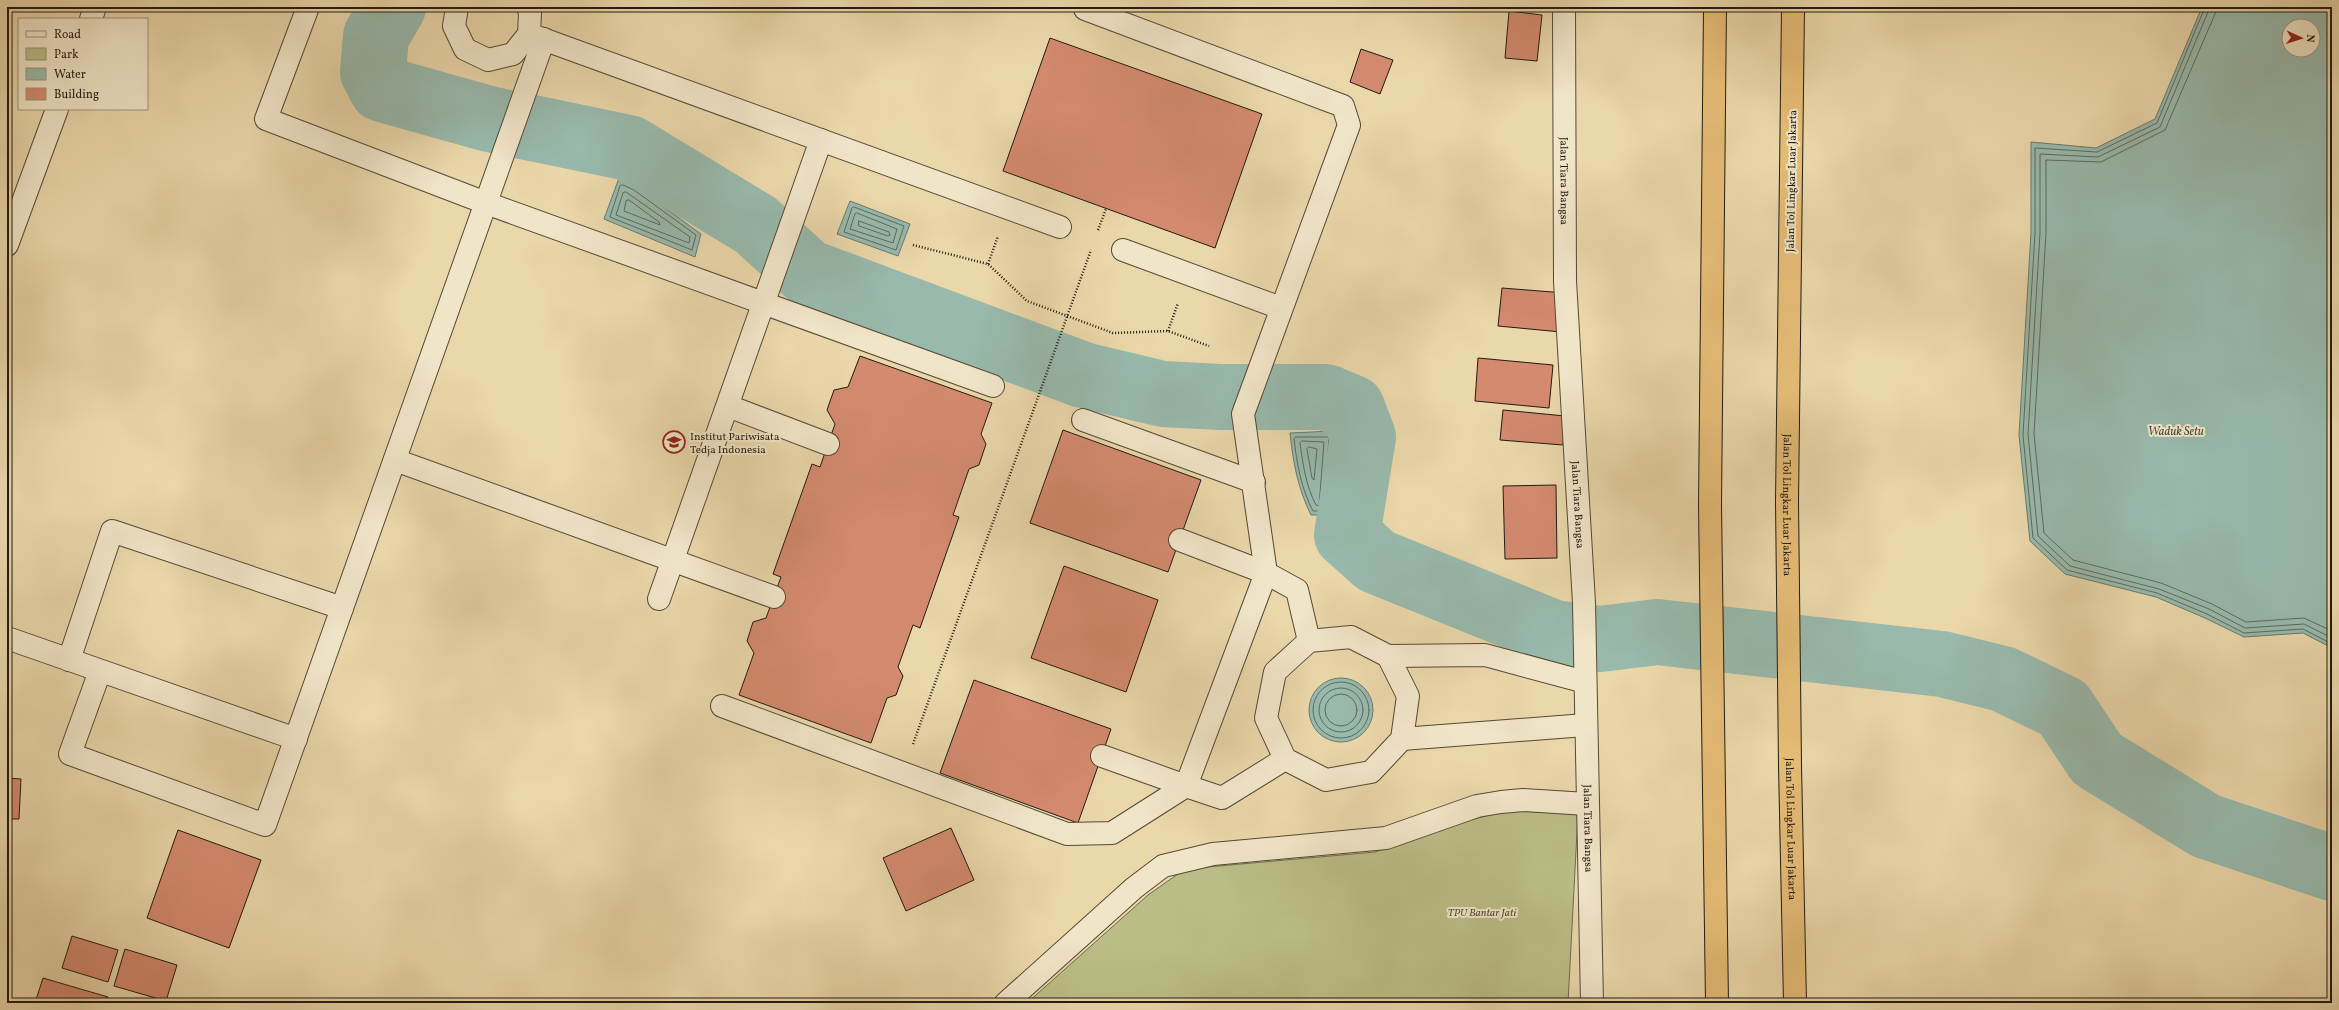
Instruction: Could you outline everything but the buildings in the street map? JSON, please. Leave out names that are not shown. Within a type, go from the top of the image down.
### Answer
[{"type":"highway","points":[[1715,7],[1710,505],[1717,1003]]},
{"type":"highway","name":"Jalan Tol Lingkar Luar Jakarta","points":[[1793,7],[1787,502],[1795,1003]]},
{"type":"street","points":[[91,18],[95,7]]},
{"type":"street","points":[[308,7],[266,119],[486,203],[993,386]]},
{"type":"street","points":[[457,7],[454,26],[465,49],[488,60],[513,54],[537,36]]},
{"type":"street","points":[[100,671],[70,754],[265,825],[526,89],[537,36],[528,7]]},
{"type":"street","name":"Jalan Tiara Bangsa","points":[[1564,7],[1565,281],[1584,604],[1585,725],[1592,1003]]},
{"type":"street","points":[[722,706],[1067,834],[1112,833],[1186,786],[1266,573],[1243,414],[1349,125],[1343,106],[1085,9]]},
{"type":"street","points":[[537,36],[1060,227]]},
{"type":"street","points":[[7,245],[57,110]]},
{"type":"street","points":[[659,599],[821,140]]},
{"type":"street","points":[[1123,250],[1281,308]]},
{"type":"street","points":[[728,406],[828,444]]},
{"type":"street","points":[[1083,420],[1254,482]]},
{"type":"street","points":[[395,460],[774,597]]},
{"type":"street","points":[[69,660],[112,531],[342,608]]},
{"type":"street","points":[[1180,540],[1266,573],[1297,590],[1309,641]]},
{"type":"street","points":[[1388,656],[1408,696],[1402,739],[1371,772],[1326,780],[1285,759],[1266,718],[1267,710],[1275,672],[1309,641],[1351,637],[1388,656],[1485,655],[1585,672]]},
{"type":"street","points":[[7,638],[296,739]]},
{"type":"street","points":[[1402,739],[1585,725]]},
{"type":"street","points":[[1102,756],[1222,798],[1285,759]]},
{"type":"street","points":[[1006,1003],[1134,888],[1163,866],[1189,858],[1219,853],[1386,838],[1478,806],[1501,802],[1523,800],[1587,804]]},
{"type":"path","points":[[913,245],[988,264],[1026,301],[1113,333],[1168,331],[1209,346]]},
{"type":"path","points":[[903,773],[1082,276]]},
{"type":"green space","name":"TPU Bantar Jati","points":[[1504,811],[1578,813],[1568,1003],[1027,1003],[1148,895],[1185,869],[1375,852],[1463,822]]},
{"type":"water","name":"Waduk Setu","points":[[2202,7],[2332,7],[2332,648],[2303,633],[2244,637],[2156,597],[2065,574],[2030,541],[2019,435],[2031,233],[2031,142],[2096,148],[2155,119]]},
{"type":"water","points":[[619,178],[636,187],[701,234],[695,257],[604,219]]},
{"type":"water","points":[[850,201],[910,224],[898,256],[837,234]]},
{"type":"water","points":[[1333,431],[1330,515],[1311,515],[1306,505],[1297,475],[1290,433]]},
{"type":"water","points":[[1341,678],[1359,684],[1367,692],[1373,710],[1367,728],[1359,736],[1341,742],[1323,736],[1315,728],[1309,710],[1315,692],[1323,684]]},
{"type":"waterway","points":[[393,7],[376,36],[373,72],[382,89],[489,119],[629,148],[756,225],[807,272],[1083,375],[1163,394],[1220,397],[1326,397],[1352,408],[1363,437],[1347,535],[1376,561],[1554,633],[1600,639],[1657,632],[1942,664],[2003,679],[2063,708],[2097,759],[2206,826],[2332,868]]},
{"type":"place","name":"Institut Pariwisata Tedja Indonesia","points":[[674,442]]}]
